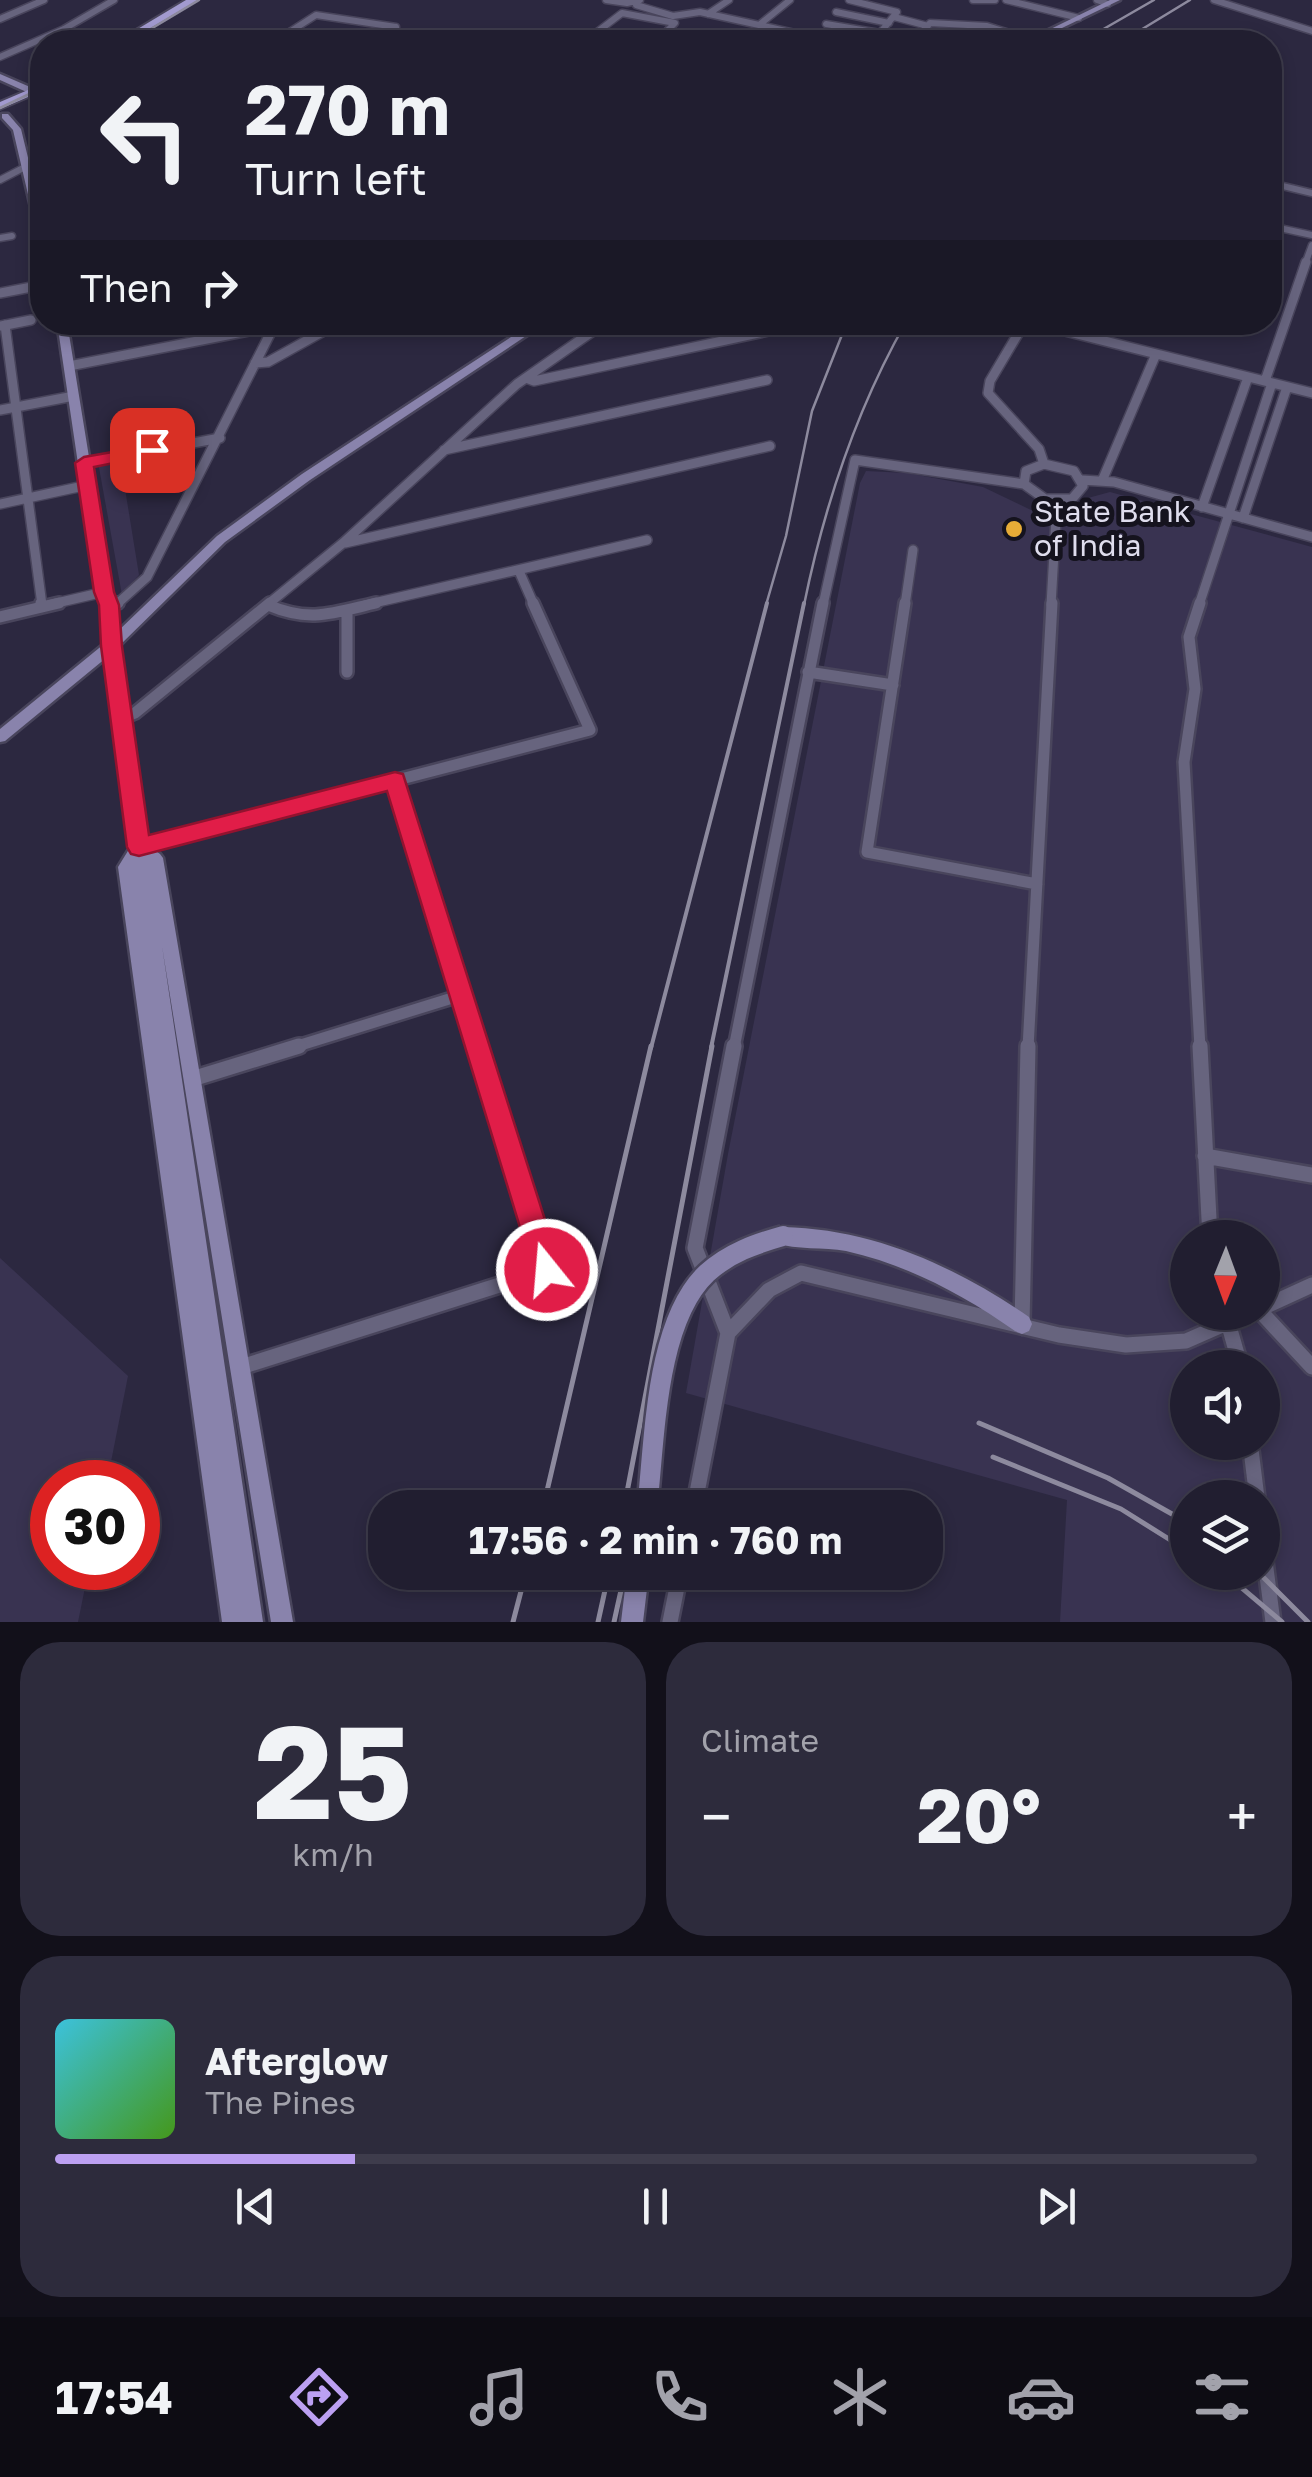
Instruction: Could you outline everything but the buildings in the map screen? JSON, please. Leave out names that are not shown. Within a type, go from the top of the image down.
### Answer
[{"type":"main road","points":[[149,30],[193,0]]},
{"type":"main road","points":[[146,30],[202,0]]},
{"type":"main road","points":[[2,115],[30,97]]},
{"type":"street","points":[[0,19],[44,0]]},
{"type":"street","points":[[62,30],[114,0]]},
{"type":"street","points":[[606,0],[637,3],[673,16],[708,14],[782,30]]},
{"type":"street","points":[[708,14],[726,0]]},
{"type":"street","points":[[760,25],[790,0]]},
{"type":"street","points":[[817,30],[847,0],[898,12],[883,30]]},
{"type":"street","points":[[973,0],[995,0]]},
{"type":"street","points":[[1006,0],[1078,18]]},
{"type":"street","points":[[1097,0],[1112,2]]},
{"type":"street","points":[[1214,0],[1312,31]]},
{"type":"street","points":[[1054,30],[1112,2]]},
{"type":"street","points":[[630,13],[637,3]]},
{"type":"street","points":[[836,12],[928,26],[987,26],[998,30]]},
{"type":"street","points":[[598,30],[616,15],[630,13],[675,24],[669,30]]},
{"type":"street","points":[[292,30],[316,14],[396,27],[391,30]]},
{"type":"street","points":[[826,24],[862,30]]},
{"type":"street","points":[[924,30],[928,26]]},
{"type":"street","points":[[0,57],[30,44]]},
{"type":"street","points":[[0,77],[30,88]]},
{"type":"street","points":[[2,115],[18,129],[30,177]]},
{"type":"street","points":[[0,180],[27,166]]},
{"type":"street","points":[[1282,187],[1312,193]]},
{"type":"street","points":[[1282,229],[1312,235]]},
{"type":"street","points":[[0,238],[12,236]]},
{"type":"street","points":[[1209,1220],[1184,748],[1195,689],[1189,637],[1312,245]]},
{"type":"street","points":[[0,293],[30,288]]},
{"type":"street","points":[[30,320],[3,325],[42,607]]},
{"type":"street","points":[[64,335],[106,599],[252,1622]]},
{"type":"street","points":[[69,366],[221,335]]},
{"type":"street","points":[[0,617],[106,599],[117,604],[147,577],[269,335]]},
{"type":"street","points":[[254,362],[268,362],[317,335]]},
{"type":"street","points":[[0,737],[111,646],[221,539],[306,477],[519,335]]},
{"type":"street","points":[[121,718],[135,714],[268,605],[526,378],[587,335]]},
{"type":"street","points":[[526,378],[534,381],[750,335]]},
{"type":"street","points":[[1019,335],[990,381],[988,394],[1039,449],[1044,464]]},
{"type":"street","points":[[1079,335],[1312,393]]},
{"type":"street","points":[[1102,482],[1156,354]]},
{"type":"street","points":[[1202,506],[1248,377]]},
{"type":"street","points":[[444,450],[766,380]]},
{"type":"street","points":[[1243,518],[1287,387]]},
{"type":"street","points":[[0,410],[74,396]]},
{"type":"street","points":[[84,463],[220,438]]},
{"type":"street","points":[[343,543],[770,446]]},
{"type":"street","points":[[728,1333],[695,1248],[808,672],[856,460],[1024,484],[1038,497],[1057,501],[1080,494],[1082,480]]},
{"type":"street","points":[[1024,484],[1026,471],[1044,464],[1067,468],[1082,480],[1202,506],[1312,537]]},
{"type":"street","points":[[0,504],[88,485]]},
{"type":"street","points":[[1022,1324],[1029,1022],[1057,501]]},
{"type":"street","points":[[268,605],[292,615],[316,617],[647,540]]},
{"type":"street","points":[[913,550],[867,852],[1037,884]]},
{"type":"street","points":[[233,1622],[126,867],[140,854],[395,780],[590,730],[520,570]]},
{"type":"street","points":[[346,672],[347,610]]},
{"type":"street","points":[[808,672],[892,686]]},
{"type":"street","points":[[240,1367],[547,1270],[395,780]]},
{"type":"street","points":[[140,854],[155,858],[282,1622]]},
{"type":"street","points":[[192,1079],[462,995]]},
{"type":"street","points":[[1204,1156],[1312,1175]]},
{"type":"street","points":[[648,1490],[666,1357],[684,1300],[694,1284],[741,1249],[783,1236],[831,1238],[883,1254],[985,1296],[1022,1324]]},
{"type":"street","points":[[697,1490],[728,1333],[780,1279],[802,1273],[1022,1324],[1057,1336],[1147,1344],[1186,1342],[1206,1330]]},
{"type":"street","points":[[1280,1301],[1312,1285]]},
{"type":"street","points":[[1280,1330],[1312,1367]]},
{"type":"street","points":[[632,1622],[636,1590]]},
{"type":"street","points":[[670,1622],[676,1590]]},
{"type":"street","points":[[1269,1590],[1273,1622]]},
{"type":"shaded area","points":[[120,458],[139,575],[122,595],[98,462]]},
{"type":"shaded area","points":[[866,471],[907,473],[983,487],[1031,510],[1074,508],[1088,498],[1110,492],[1312,547],[1312,1622],[1060,1622],[1067,1500],[686,1393],[728,1154],[860,483]]},
{"type":"shaded area","points":[[0,1258],[128,1376],[111,1460],[30,1460],[30,1590],[85,1590],[78,1622],[0,1622]]},
{"type":"railway","points":[[149,30],[199,0]]},
{"type":"railway","points":[[1102,30],[1154,0]]},
{"type":"railway","points":[[1141,30],[1190,0]]},
{"type":"railway","points":[[0,108],[30,94]]},
{"type":"railway","points":[[766,605],[786,536],[812,411],[842,335]]},
{"type":"railway","points":[[804,605],[821,532],[844,460],[899,335]]},
{"type":"railway","points":[[651,1048],[767,603]]},
{"type":"railway","points":[[711,1048],[804,603]]},
{"type":"railway","points":[[547,1490],[651,1046]]},
{"type":"railway","points":[[627,1490],[712,1046]]},
{"type":"railway","points":[[979,1423],[1108,1478],[1170,1513]]},
{"type":"railway","points":[[643,1490],[650,1453]]},
{"type":"railway","points":[[993,1457],[1121,1509],[1170,1540]]},
{"type":"railway","points":[[513,1622],[521,1590]]},
{"type":"railway","points":[[598,1622],[605,1590]]},
{"type":"railway","points":[[614,1622],[621,1590]]},
{"type":"railway","points":[[1244,1590],[1282,1622]]},
{"type":"railway","points":[[1276,1590],[1308,1622]]},
{"type":"place","name":"State Bank of India","points":[[1014,529]]},
{"type":"route","points":[[152,450],[84,463],[109,605],[111,646],[139,847],[395,780],[547,1270]]}]
